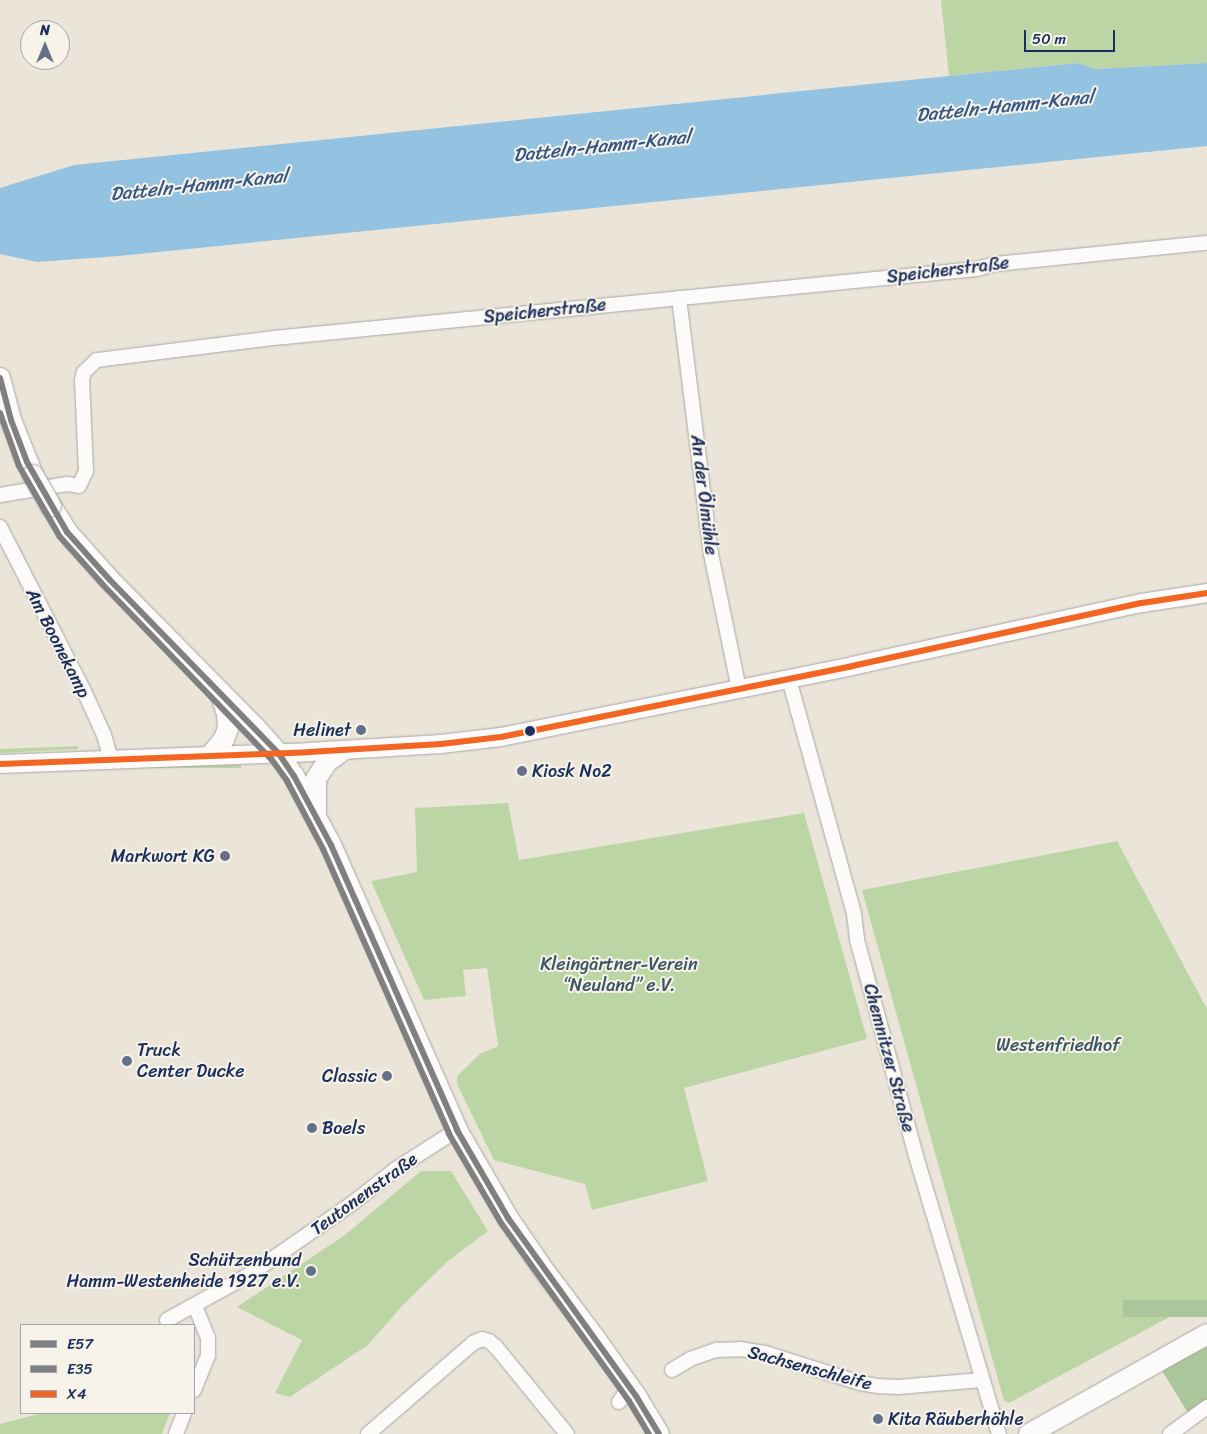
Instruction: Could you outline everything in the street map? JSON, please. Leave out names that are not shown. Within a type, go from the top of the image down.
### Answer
[{"type":"main road","points":[[1,382],[11,420],[32,475],[67,532],[279,754],[316,815],[457,1130],[494,1196],[542,1269],[595,1338],[624,1395],[659,1434]]},
{"type":"main road","points":[[211,755],[224,739],[228,728],[228,714],[220,692]]},
{"type":"main road","points":[[316,815],[316,779],[328,762],[342,751]]},
{"type":"main road","points":[[1029,1434],[1207,1334]]},
{"type":"street","name":"Speicherstraße","points":[[0,495],[67,484],[79,486],[86,471],[82,380],[84,372],[97,360],[274,338],[977,269],[995,264],[1207,243]]},
{"type":"street","name":"An der Ölmühle","points":[[679,298],[710,554],[739,689]]},
{"type":"street","name":"Am Boonekamp","points":[[0,527],[83,689],[104,735],[111,760]]},
{"type":"street","points":[[0,764],[342,751],[441,744],[501,737],[789,679],[1142,603],[1207,593]]},
{"type":"street","name":"Chemnitzer Straße","points":[[789,679],[854,914],[860,948],[916,1156],[999,1434]]},
{"type":"street","name":"Teutonenstraße","points":[[167,1320],[252,1273],[354,1202],[396,1169],[457,1130]]},
{"type":"street","points":[[195,1306],[208,1338],[208,1355],[195,1388]]},
{"type":"street","points":[[368,1434],[473,1343],[482,1339],[489,1340],[496,1347],[567,1434]]},
{"type":"street","name":"Sachsenschleife","points":[[672,1370],[690,1358],[716,1350],[740,1349],[765,1353],[846,1379],[877,1386],[898,1387],[982,1380]]},
{"type":"street","points":[[1170,1434],[1207,1407]]},
{"type":"street","points":[[176,1434],[184,1414]]},
{"type":"green space","points":[[941,0],[1207,0],[1207,63],[1096,69],[1078,63],[949,76]]},
{"type":"green space","points":[[78,746],[78,749],[0,753],[0,749]]},
{"type":"green space","points":[[108,765],[241,765],[241,768],[108,768]]},
{"type":"green space","name":"Kleingärtner-Verein “Neuland” e.V.","points":[[508,803],[519,860],[804,813],[867,1039],[684,1088],[708,1181],[592,1210],[585,1184],[494,1160],[457,1084],[457,1076],[480,1054],[498,1046],[487,968],[463,970],[466,996],[424,1000],[371,881],[417,872],[415,808]]},
{"type":"green space","name":"Westenfriedhof","points":[[1117,841],[1207,1009],[1207,1300],[1164,1320],[1009,1403],[1004,1401],[862,890]]},
{"type":"green space","points":[[421,1171],[451,1171],[488,1231],[448,1261],[401,1307],[368,1345],[290,1397],[275,1393],[302,1340],[237,1307],[345,1235]]},
{"type":"green space","points":[[1123,1300],[1207,1300],[1207,1317],[1123,1317]]},
{"type":"green space","points":[[1207,1347],[1207,1401],[1188,1413],[1161,1369]]},
{"type":"green space","points":[[38,1414],[170,1414],[162,1434],[0,1434],[0,1424]]},
{"type":"water","name":"Datteln-Hamm-Kanal","points":[[1078,63],[1096,69],[1207,63],[1207,146],[119,256],[37,262],[0,254],[0,188],[74,165]]},
{"type":"transit line","name":"E57","points":[[0,378],[11,420],[27,462],[67,532],[109,579],[279,754],[294,776],[331,845],[457,1130],[508,1218],[636,1396],[659,1434]]},
{"type":"transit line","name":"E35","points":[[0,413],[19,466],[60,537],[103,585],[272,760],[287,781],[323,849],[449,1134],[501,1223],[629,1401],[649,1434]]},
{"type":"transit line","name":"X4","points":[[0,764],[309,752],[441,744],[501,737],[852,666],[1142,603],[1207,593]]},
{"type":"place","name":"Helinet","points":[[361,730]]},
{"type":"place","name":"Kiosk No2","points":[[522,771]]},
{"type":"place","name":"Markwort KG","points":[[225,856]]},
{"type":"place","name":"Truck Center Ducke","points":[[127,1061]]},
{"type":"place","name":"Classic","points":[[387,1076]]},
{"type":"place","name":"Boels","points":[[312,1128]]},
{"type":"place","name":"Schützenbund Hamm-Westenheide 1927 e.V.","points":[[311,1271]]},
{"type":"place","name":"Kita Räuberhöhle","points":[[878,1419]]}]
